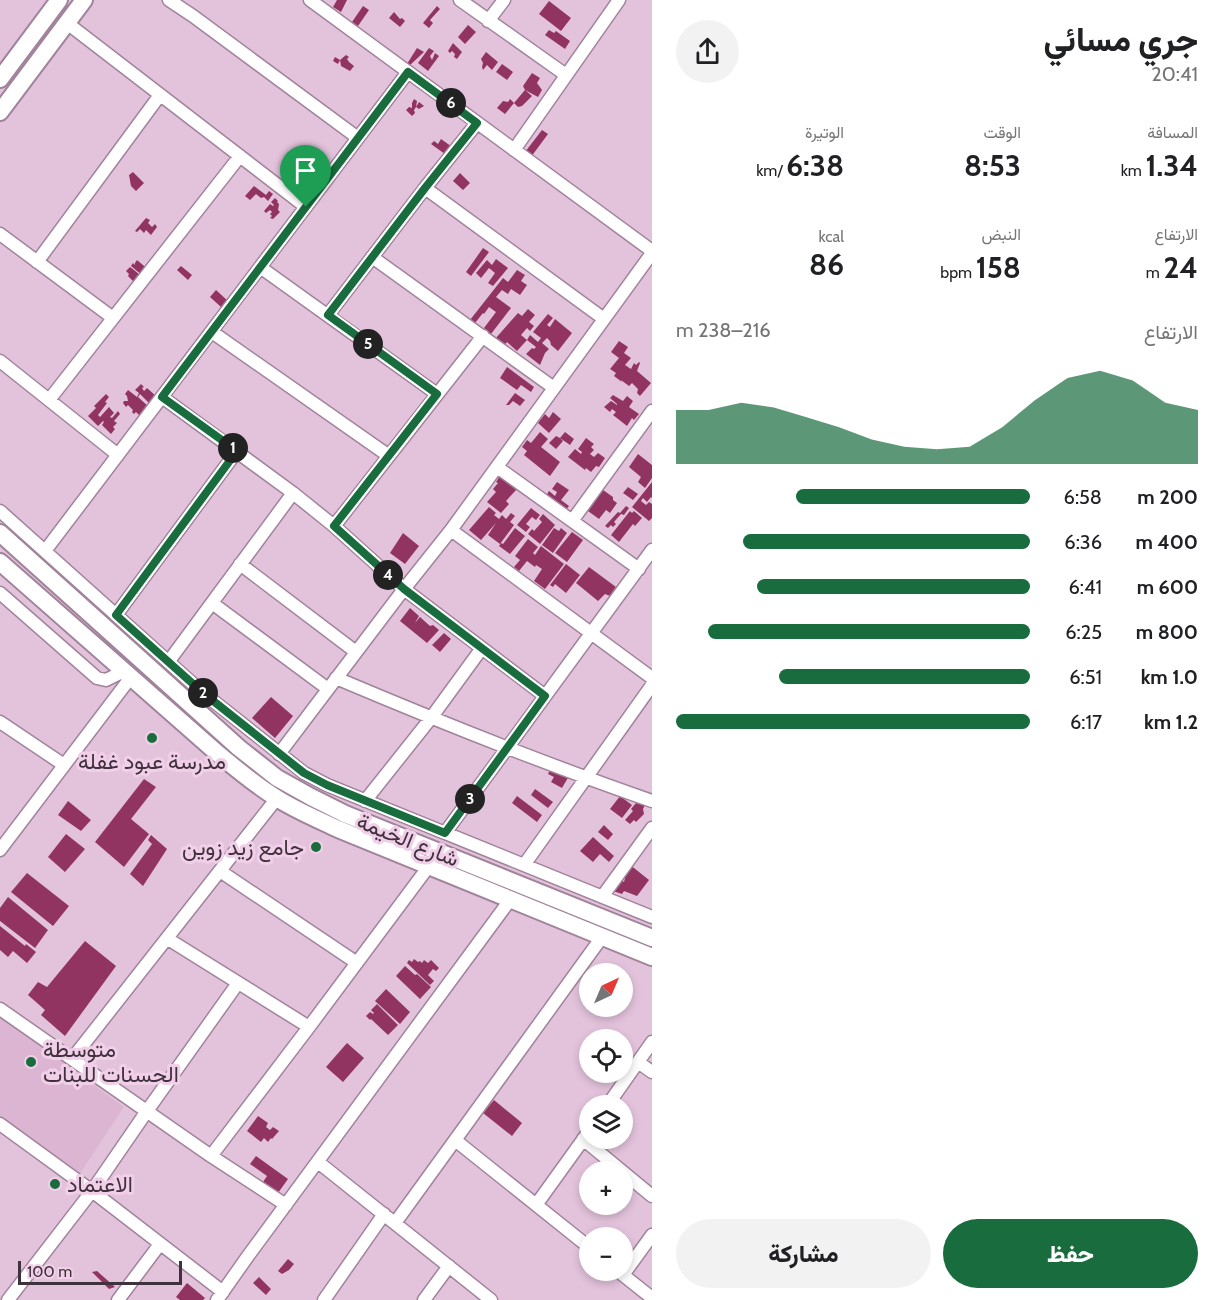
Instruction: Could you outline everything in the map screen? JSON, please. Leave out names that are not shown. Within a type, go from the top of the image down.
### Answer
[{"type":"street","points":[[0,79],[59,0]]},
{"type":"street","points":[[0,112],[84,0]]},
{"type":"street","points":[[169,0],[358,138]]},
{"type":"street","points":[[460,0],[566,75]]},
{"type":"street","points":[[488,21],[504,0]]},
{"type":"street","points":[[514,150],[619,0]]},
{"type":"street","points":[[279,754],[451,530],[604,319],[648,268],[652,252],[317,2]]},
{"type":"street","points":[[67,23],[306,207]]},
{"type":"street","points":[[45,551],[408,72]]},
{"type":"street","points":[[37,262],[160,95]]},
{"type":"street","points":[[328,315],[477,123]]},
{"type":"street","points":[[49,400],[240,156]]},
{"type":"street","points":[[425,188],[604,319]]},
{"type":"street","points":[[0,234],[113,318]]},
{"type":"street","points":[[372,257],[554,388]]},
{"type":"street","points":[[260,267],[437,394]]},
{"type":"street","points":[[212,332],[389,456]]},
{"type":"street","points":[[334,526],[483,336]]},
{"type":"street","points":[[0,361],[118,455]]},
{"type":"street","points":[[162,397],[293,493],[334,526],[404,589],[545,696]]},
{"type":"street","points":[[572,521],[652,411]]},
{"type":"street","points":[[116,615],[237,451]]},
{"type":"street","points":[[497,467],[639,568]]},
{"type":"street","points":[[169,661],[293,493]]},
{"type":"street","points":[[0,511],[169,661],[196,698],[304,773],[365,801],[652,917]]},
{"type":"street","points":[[451,530],[652,678]]},
{"type":"street","name":"شارع الخيمة","points":[[0,533],[120,641],[196,698],[239,748],[277,778],[345,814],[652,938]]},
{"type":"street","points":[[445,833],[652,550]]},
{"type":"street","name":"شارع الخيمة","points":[[0,562],[246,778],[277,798],[338,830],[652,957]]},
{"type":"street","points":[[240,564],[356,652]]},
{"type":"street","points":[[41,598],[47,600],[53,597],[52,580]]},
{"type":"street","points":[[0,592],[97,678],[106,680],[128,674]]},
{"type":"street","points":[[212,603],[328,689]]},
{"type":"street","points":[[99,649],[98,643],[102,638],[120,641]]},
{"type":"street","points":[[365,801],[431,718],[482,648]]},
{"type":"street","points":[[0,850],[128,674]]},
{"type":"street","points":[[336,678],[431,718],[652,801]]},
{"type":"street","points":[[524,865],[652,685]]},
{"type":"street","points":[[0,722],[64,765]]},
{"type":"street","points":[[72,1059],[277,798]]},
{"type":"street","points":[[602,897],[652,828]]},
{"type":"street","points":[[211,1156],[429,866]]},
{"type":"street","points":[[220,871],[357,963]]},
{"type":"street","points":[[0,1124],[160,1244],[220,1296],[510,900]]},
{"type":"street","points":[[395,1223],[602,937]]},
{"type":"street","points":[[168,939],[309,1028]]},
{"type":"street","points":[[8,1300],[92,1191],[238,983]]},
{"type":"street","points":[[0,1009],[211,1156],[286,1205]]},
{"type":"street","points":[[615,1095],[652,1042]]},
{"type":"street","points":[[638,1062],[652,1072]]},
{"type":"street","points":[[455,1140],[579,1239]]},
{"type":"street","points":[[536,1205],[579,1144]]},
{"type":"street","points":[[602,1149],[652,1196]]},
{"type":"street","points":[[318,1162],[491,1300]]},
{"type":"street","points":[[324,1300],[384,1214]]},
{"type":"street","points":[[633,1258],[652,1235]]},
{"type":"street","points":[[118,1300],[160,1244]]},
{"type":"street","points":[[424,1300],[449,1266]]},
{"type":"street","points":[[630,1281],[652,1298]]},
{"type":"shaded area","name":"متوسطة الحسنات للبنات","points":[[0,1017],[124,1107],[79,1175],[0,1118]]},
{"type":"building","points":[[337,0],[347,0],[341,12],[333,7]]},
{"type":"building","points":[[549,1],[571,18],[561,31],[539,14]]},
{"type":"building","points":[[363,6],[369,10],[358,26],[352,22]]},
{"type":"building","points":[[437,6],[440,9],[430,20],[433,23],[429,28],[423,23]]},
{"type":"building","points":[[394,12],[405,21],[400,27],[389,18]]},
{"type":"building","points":[[468,25],[476,32],[465,44],[458,37]]},
{"type":"building","points":[[549,30],[554,33],[556,31],[570,41],[565,49],[545,35]]},
{"type":"building","points":[[453,43],[462,52],[457,59],[452,51],[450,53],[448,51]]},
{"type":"building","points":[[417,48],[424,52],[409,66],[407,64]]},
{"type":"building","points":[[429,48],[434,51],[430,56],[432,60],[435,53],[439,56],[428,71],[418,63]]},
{"type":"building","points":[[486,52],[498,62],[492,70],[487,65],[483,70],[482,67],[481,59]]},
{"type":"building","points":[[346,55],[354,66],[350,71],[341,66],[340,60]]},
{"type":"building","points":[[335,57],[340,60],[338,64],[333,61]]},
{"type":"building","points":[[502,64],[513,72],[507,80],[496,72]]},
{"type":"building","points":[[532,73],[540,78],[537,83],[542,90],[538,97],[525,90],[523,86]]},
{"type":"building","points":[[525,90],[532,96],[518,107],[514,103]]},
{"type":"building","points":[[414,99],[417,101],[415,113],[412,116],[406,110],[409,107],[412,108]]},
{"type":"building","points":[[510,99],[514,103],[505,114],[497,108],[503,101],[508,102]]},
{"type":"building","points":[[419,102],[424,106],[419,109],[416,107]]},
{"type":"building","points":[[542,130],[548,134],[531,157],[525,152]]},
{"type":"building","points":[[441,139],[455,149],[449,157],[431,144],[434,141],[438,144]]},
{"type":"building","points":[[133,172],[144,183],[136,191],[131,186],[129,175]]},
{"type":"building","points":[[460,173],[470,183],[463,190],[453,181]]},
{"type":"building","points":[[254,186],[266,195],[269,191],[273,194],[268,201],[256,194],[250,200],[245,196]]},
{"type":"building","points":[[275,198],[278,201],[280,212],[273,219],[270,218],[272,212],[270,210],[266,213],[264,211],[270,204],[274,205],[271,202]]},
{"type":"building","points":[[146,218],[150,220],[148,223],[152,227],[155,224],[157,227],[151,235],[146,230],[144,233],[140,229],[135,231]]},
{"type":"building","points":[[483,248],[489,252],[471,276],[466,272]]},
{"type":"building","points":[[496,259],[508,268],[493,286],[488,283],[495,273],[489,268],[481,278],[476,273],[487,260],[492,265]]},
{"type":"building","points":[[137,260],[150,271],[143,276],[131,266],[133,263],[135,265]]},
{"type":"building","points":[[181,266],[192,275],[188,280],[177,270]]},
{"type":"building","points":[[130,267],[146,280],[138,277],[133,281],[126,271]]},
{"type":"building","points":[[517,270],[525,275],[521,281],[527,285],[520,295],[511,289],[508,294],[502,290],[496,297],[511,308],[491,334],[484,328],[496,312],[489,307],[475,323],[470,320],[503,278],[508,282]]},
{"type":"building","points":[[216,290],[229,302],[224,307],[210,297]]},
{"type":"building","points":[[528,309],[535,315],[529,322],[534,326],[530,331],[527,328],[521,335],[527,340],[517,351],[507,342],[504,346],[495,339],[518,313],[522,316]]},
{"type":"building","points":[[548,314],[553,318],[547,325],[550,327],[555,319],[572,333],[558,351],[547,338],[542,343],[549,349],[540,365],[526,354],[536,347],[527,340],[530,335],[538,342],[541,338],[533,332]]},
{"type":"building","points":[[619,341],[628,347],[624,353],[631,358],[625,365],[631,369],[634,363],[636,365],[639,362],[637,371],[651,383],[640,396],[637,393],[638,389],[632,383],[629,386],[621,380],[622,382],[614,376],[616,373],[610,369],[619,358],[611,352]]},
{"type":"building","points":[[507,367],[534,387],[531,392],[521,385],[517,390],[500,378]]},
{"type":"building","points":[[141,384],[144,391],[147,388],[157,397],[152,406],[140,394],[138,397],[149,407],[141,417],[136,412],[134,414],[128,405],[126,407],[123,403],[128,401],[125,394],[128,390],[137,397],[139,393],[135,390]]},
{"type":"building","points":[[515,393],[525,400],[520,406],[513,401],[506,405]]},
{"type":"building","points":[[106,394],[109,397],[105,402],[107,403],[98,415],[100,417],[109,407],[114,413],[110,417],[112,418],[118,411],[120,414],[114,421],[117,423],[111,434],[102,425],[103,421],[98,426],[88,416]]},
{"type":"building","points":[[613,395],[623,401],[627,396],[633,401],[629,407],[639,414],[634,420],[632,418],[627,426],[613,415],[616,412],[612,409],[610,412],[604,407],[611,401],[617,405],[610,398]]},
{"type":"building","points":[[553,412],[561,419],[549,433],[538,423],[545,414],[549,418]]},
{"type":"building","points":[[540,432],[548,439],[541,447],[560,462],[550,476],[524,455],[527,451],[522,447],[527,440],[531,443]]},
{"type":"building","points":[[565,432],[574,439],[570,445],[560,438]]},
{"type":"building","points":[[556,436],[563,441],[556,449],[549,443]]},
{"type":"building","points":[[586,438],[594,444],[591,447],[594,450],[590,454],[594,457],[598,453],[605,458],[599,467],[596,466],[591,472],[568,457],[575,449],[581,454],[582,452],[578,449]]},
{"type":"building","points":[[638,454],[652,465],[652,478],[645,488],[638,482],[641,477],[629,467]]},
{"type":"building","points":[[500,476],[517,489],[506,501],[509,504],[501,513],[487,502],[496,492],[493,489]]},
{"type":"building","points":[[557,482],[569,490],[561,500],[569,506],[566,510],[546,496],[549,491],[555,496],[557,492],[552,489]]},
{"type":"building","points":[[652,482],[652,498],[647,502],[643,498],[641,501],[646,505],[649,502],[652,504],[652,518],[649,521],[632,507]]},
{"type":"building","points":[[628,487],[638,494],[633,500],[623,493]]},
{"type":"building","points":[[603,490],[617,503],[610,513],[606,510],[599,519],[588,511]]},
{"type":"building","points":[[626,506],[629,508],[614,522],[616,524],[613,527],[605,526],[618,512],[620,513]]},
{"type":"building","points":[[489,507],[499,519],[502,515],[506,519],[511,513],[515,516],[510,522],[514,525],[500,544],[488,535],[496,523],[481,540],[469,530]]},
{"type":"building","points":[[531,508],[540,515],[536,520],[532,517],[526,524],[530,527],[526,532],[517,525]]},
{"type":"building","points":[[630,511],[632,513],[634,511],[642,518],[635,526],[633,524],[619,542],[611,535]]},
{"type":"building","points":[[543,514],[555,525],[540,544],[528,534],[542,522],[539,519]]},
{"type":"building","points":[[515,528],[525,536],[510,554],[499,546]]},
{"type":"building","points":[[554,528],[559,531],[561,528],[567,533],[553,553],[542,545]]},
{"type":"building","points":[[572,532],[583,540],[567,562],[555,553]]},
{"type":"building","points":[[403,533],[419,546],[405,564],[390,553]]},
{"type":"building","points":[[528,539],[538,547],[533,553],[535,555],[541,546],[564,564],[545,589],[534,581],[542,569],[527,561],[519,571],[514,567],[520,560],[515,556]]},
{"type":"building","points":[[566,564],[580,575],[566,593],[555,584],[553,587],[550,585]]},
{"type":"building","points":[[589,567],[616,587],[610,596],[605,594],[598,601],[576,583]]},
{"type":"building","points":[[410,608],[419,616],[415,623],[420,617],[439,630],[427,643],[400,621]]},
{"type":"building","points":[[444,633],[451,639],[440,652],[432,645]]},
{"type":"building","points":[[271,697],[293,716],[275,738],[252,718]]},
{"type":"building","points":[[552,766],[569,776],[562,788],[551,782],[554,777],[548,774]]},
{"type":"building","points":[[144,779],[156,787],[131,819],[149,834],[124,867],[95,842]]},
{"type":"building","points":[[535,789],[553,802],[548,808],[531,795]]},
{"type":"building","points":[[517,796],[542,815],[537,822],[512,803]]},
{"type":"building","points":[[620,796],[632,805],[622,818],[610,809]]},
{"type":"building","points":[[68,801],[91,820],[81,831],[58,815]]},
{"type":"building","points":[[636,803],[645,805],[644,814],[636,822],[634,820],[630,824],[625,820],[633,811],[631,809]]},
{"type":"building","points":[[604,825],[613,834],[608,840],[598,832]]},
{"type":"building","points":[[66,834],[85,849],[65,872],[48,857]]},
{"type":"building","points":[[151,835],[167,849],[143,886],[130,874],[152,844],[148,840]]},
{"type":"building","points":[[593,837],[614,856],[609,862],[600,854],[593,862],[580,851]]},
{"type":"building","points":[[629,864],[649,880],[637,896],[624,891],[622,894],[613,891],[619,878],[624,882],[625,878],[621,875]]},
{"type":"building","points":[[27,873],[69,906],[53,926],[11,892]]},
{"type":"building","points":[[8,897],[48,930],[35,948],[0,921],[0,908]]},
{"type":"building","points":[[0,926],[36,952],[27,963],[13,951],[8,957],[0,950]]},
{"type":"building","points":[[85,941],[116,966],[65,1036],[41,1015],[45,1010],[28,995],[38,982],[47,987]]},
{"type":"building","points":[[414,959],[422,963],[424,960],[428,963],[431,960],[439,968],[436,971],[433,969],[428,975],[434,981],[430,985],[407,963]]},
{"type":"building","points":[[405,966],[431,987],[420,999],[396,976]]},
{"type":"building","points":[[386,989],[410,1012],[400,1024],[375,1001]]},
{"type":"building","points":[[377,1004],[398,1025],[388,1035],[366,1016],[370,1012],[374,1013],[371,1010]]},
{"type":"building","points":[[347,1043],[364,1058],[343,1082],[326,1067]]},
{"type":"building","points":[[494,1100],[522,1123],[512,1136],[483,1113]]},
{"type":"building","points":[[258,1116],[268,1123],[266,1127],[270,1130],[273,1127],[279,1131],[268,1142],[264,1138],[261,1142],[247,1131]]},
{"type":"building","points":[[256,1156],[288,1179],[278,1193],[263,1182],[267,1176],[250,1164]]},
{"type":"building","points":[[288,1259],[294,1264],[282,1274],[278,1271]]},
{"type":"building","points":[[97,1271],[115,1287],[109,1289],[92,1272]]},
{"type":"building","points":[[259,1277],[271,1289],[266,1295],[253,1283]]},
{"type":"building","points":[[187,1283],[205,1298],[203,1300],[180,1300],[176,1297]]},
{"type":"place","name":"مدرسة عبود غفلة","points":[[152,738]]},
{"type":"place","name":"جامع زيد زوين","points":[[316,847]]},
{"type":"place","name":"متوسطة الحسنات للبنات","points":[[31,1062]]},
{"type":"place","name":"الاعتماد","points":[[55,1184]]},
{"type":"route","points":[[408,72],[477,123],[328,315],[437,394],[334,526],[404,589],[545,696],[445,833],[327,785],[304,773],[202,692],[116,615],[237,451],[162,397],[306,207],[408,72]]}]
